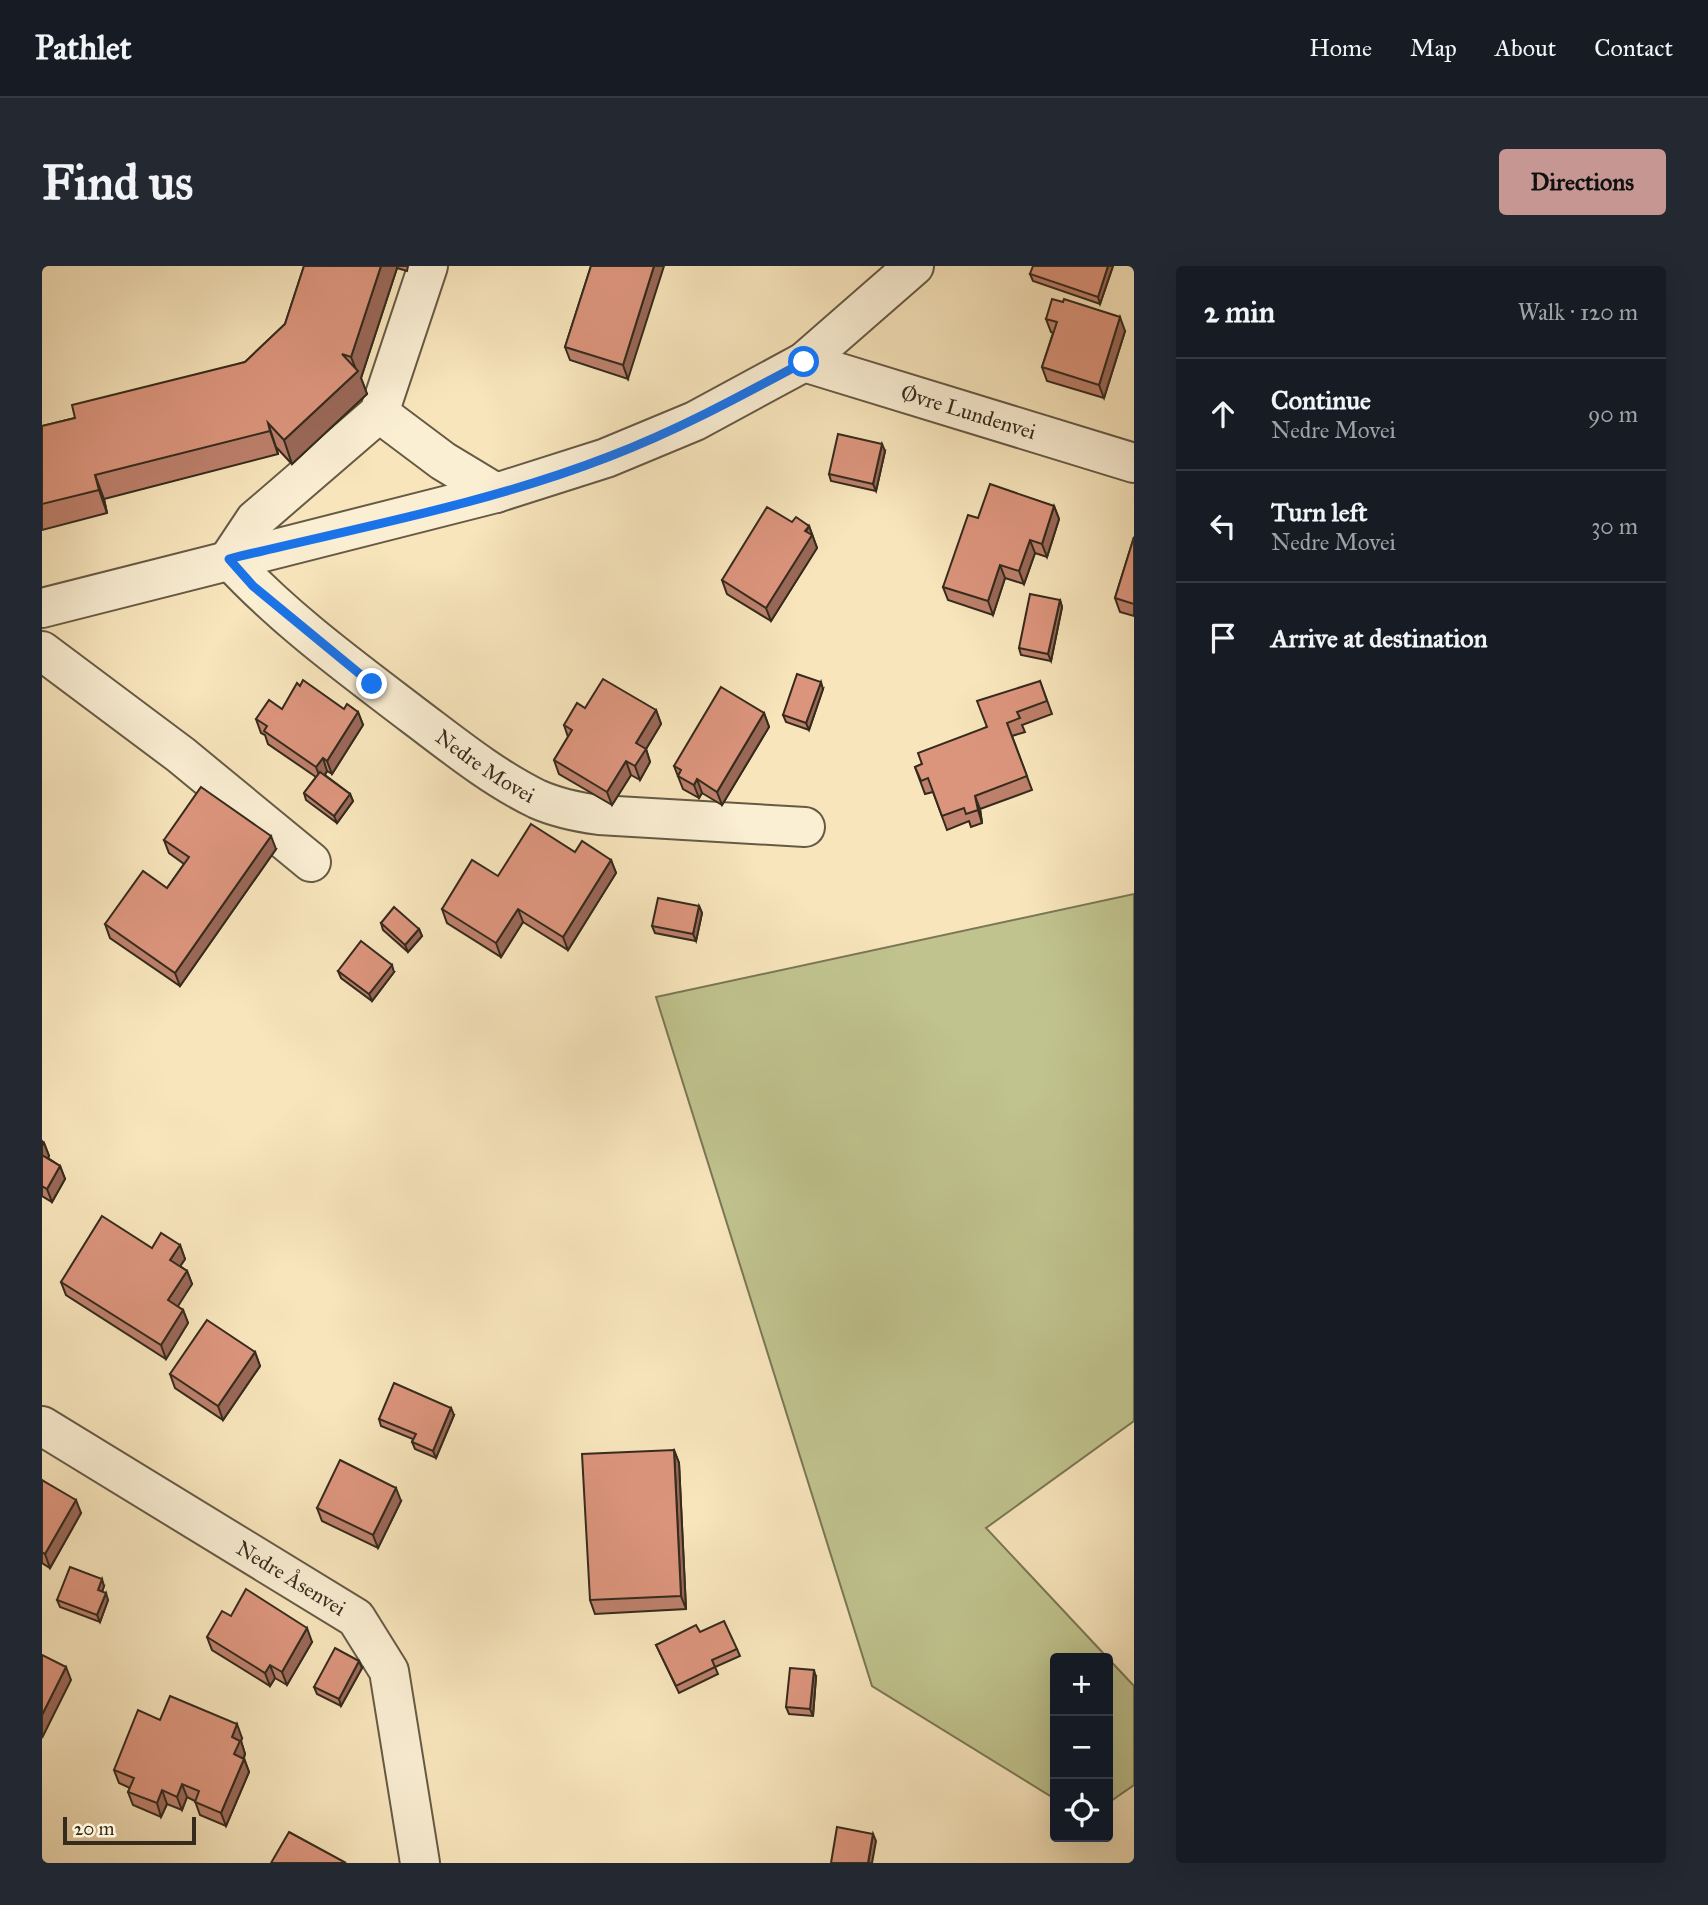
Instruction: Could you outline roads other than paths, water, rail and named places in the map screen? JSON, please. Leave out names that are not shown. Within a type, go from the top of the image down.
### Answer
[{"type":"street","points":[[229,559],[255,520],[379,413],[428,266]]},
{"type":"street","points":[[42,608],[496,493],[606,458],[695,421],[804,362],[914,266]]},
{"type":"street","name":"Øvre Lundenvei","points":[[804,362],[1134,463]]},
{"type":"street","points":[[379,413],[443,461],[496,493]]},
{"type":"street","name":"Nedre Movei","points":[[229,559],[253,586],[372,684],[489,772],[537,799],[567,811],[599,816],[805,827]]},
{"type":"street","points":[[42,651],[181,755],[311,862]]},
{"type":"street","name":"Nedre Åsenvei","points":[[42,1426],[356,1618],[389,1671],[420,1863]]}]
